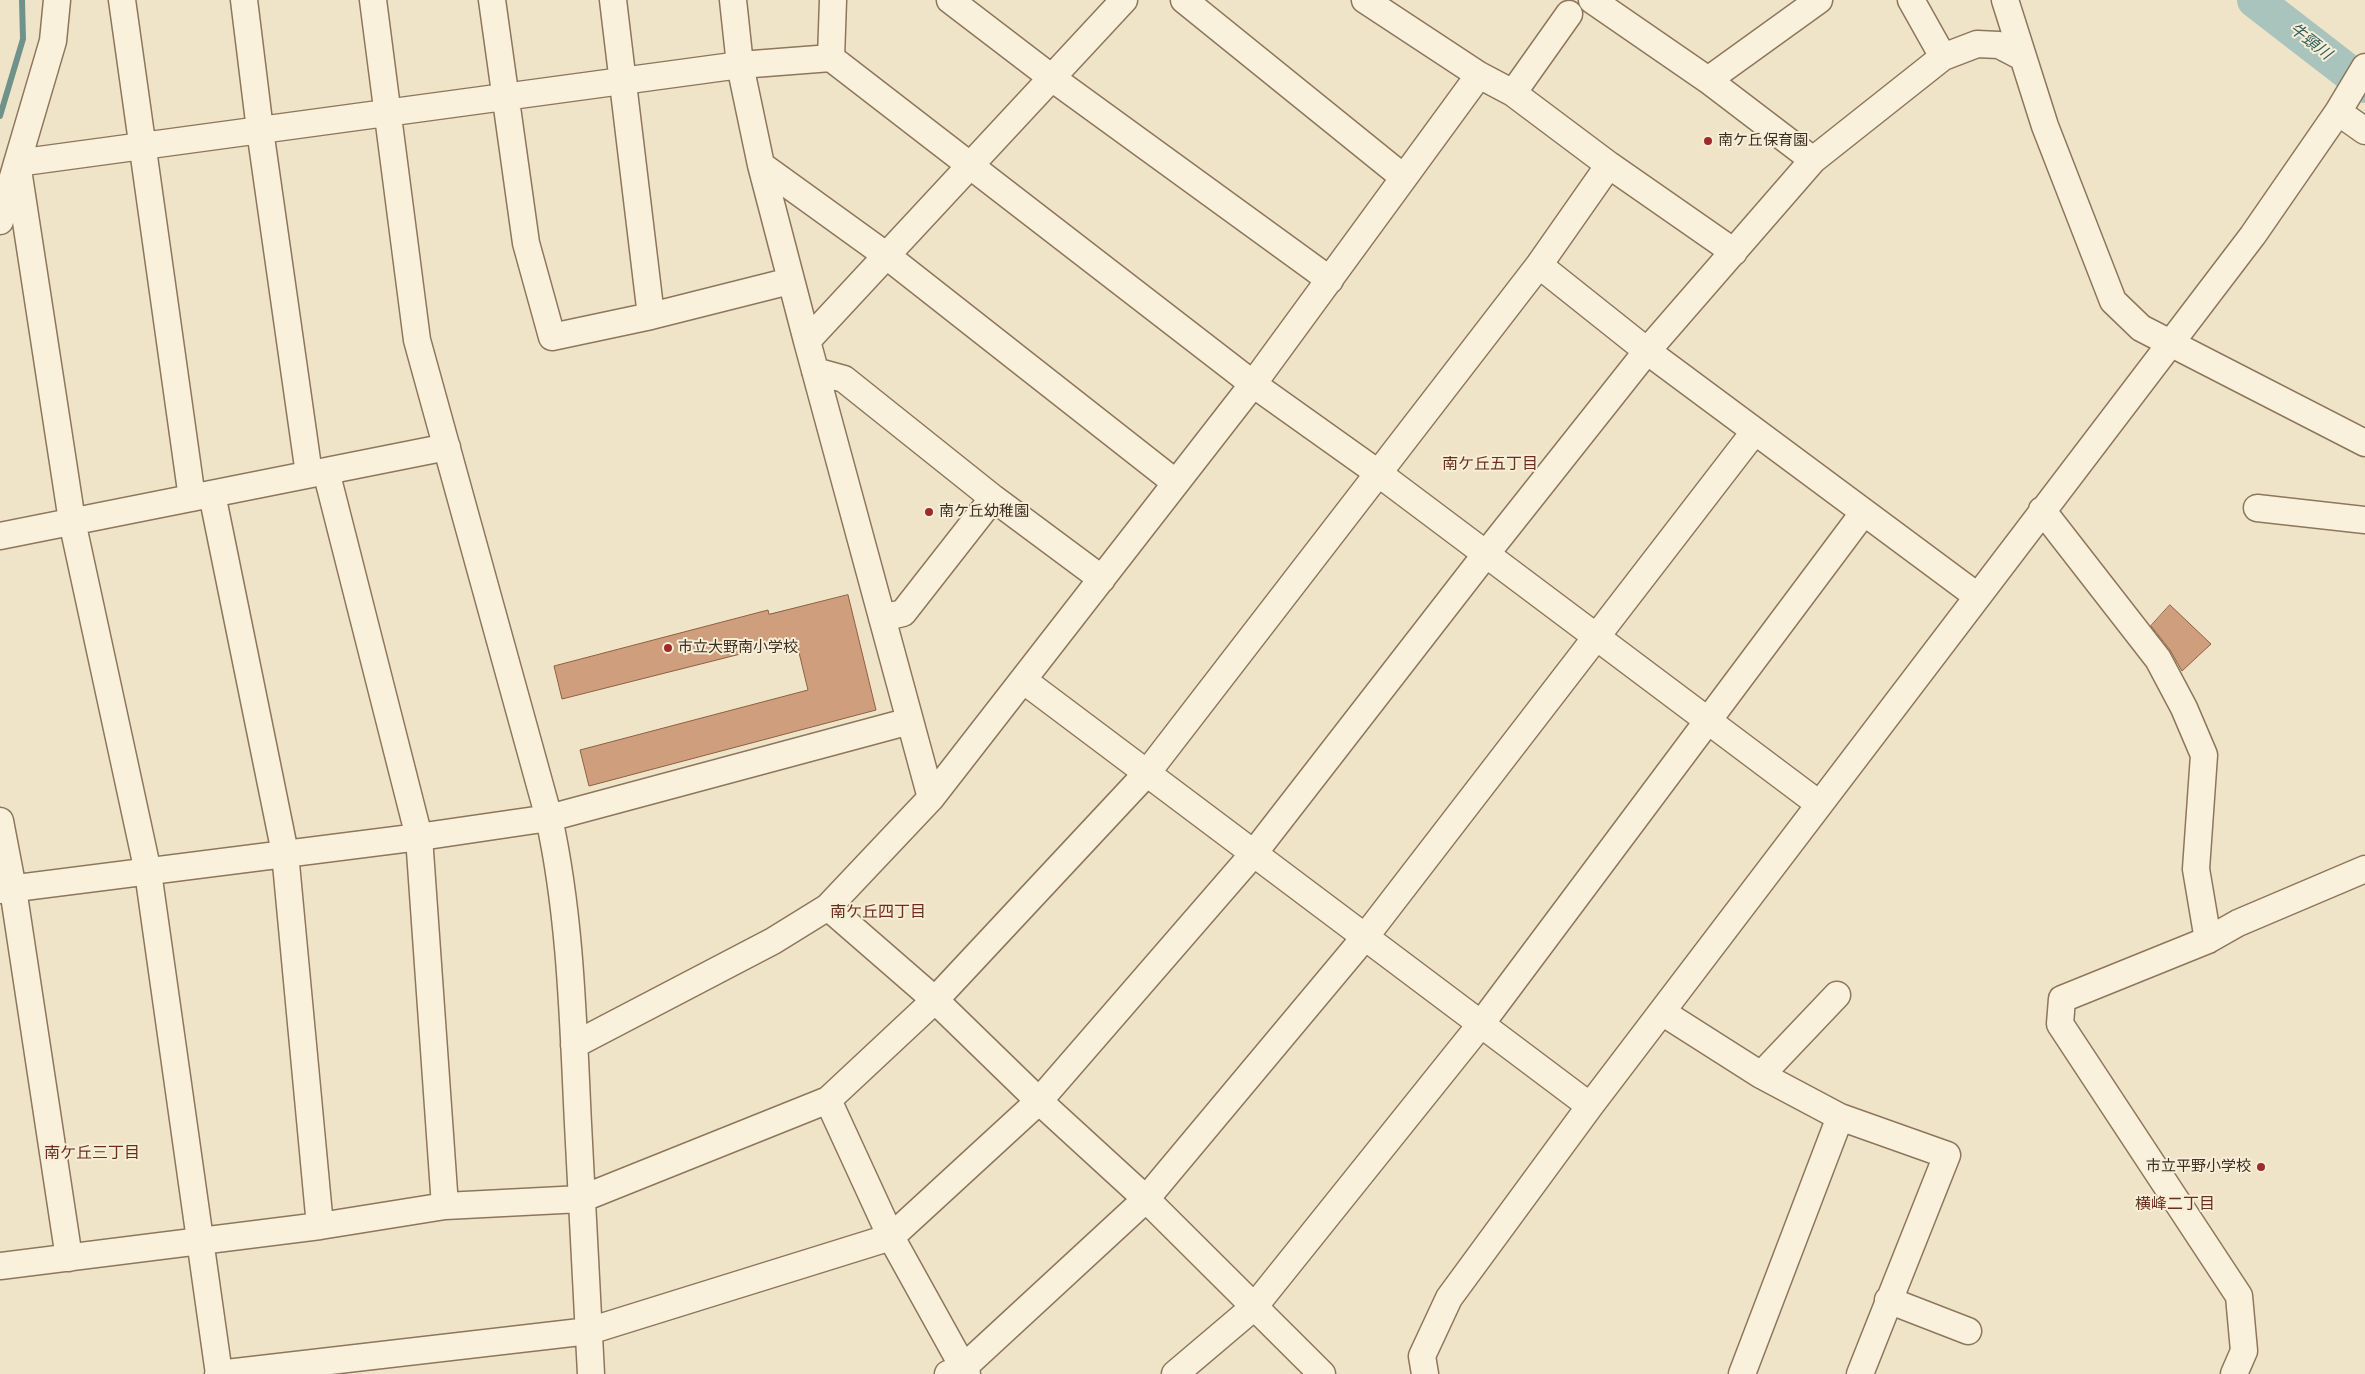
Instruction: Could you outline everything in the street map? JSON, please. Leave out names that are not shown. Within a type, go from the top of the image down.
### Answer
[{"type":"street","points":[[0,221],[53,42],[57,0]]},
{"type":"street","points":[[122,0],[142,146],[202,496],[285,853],[320,1226]]},
{"type":"street","points":[[244,0],[260,130],[318,473],[419,837],[445,1206]]},
{"type":"street","points":[[373,0],[417,340],[549,818],[560,872],[566,921],[574,1045],[591,1374]]},
{"type":"street","points":[[492,0],[526,243],[552,337],[651,316],[790,281]]},
{"type":"street","points":[[613,0],[651,316]]},
{"type":"street","points":[[733,0],[740,65],[761,165],[790,281],[931,798]]},
{"type":"street","points":[[831,58],[834,0]]},
{"type":"street","points":[[950,0],[1052,78],[1330,280]]},
{"type":"street","points":[[807,341],[1124,0]]},
{"type":"street","points":[[1184,0],[1403,176]]},
{"type":"street","points":[[1365,0],[1479,75],[1513,93],[1609,165],[1734,252]]},
{"type":"street","points":[[1592,0],[1708,80],[1813,160]]},
{"type":"street","points":[[1708,80],[1819,0]]},
{"type":"street","points":[[1911,0],[1943,57]]},
{"type":"street","points":[[2005,0],[2045,126],[2113,301],[2141,328],[2365,443]]},
{"type":"street","points":[[1513,93],[1568,5]]},
{"type":"street","points":[[17,163],[72,521],[148,872],[218,1374],[589,1331],[891,1237],[1039,1101],[1254,853],[1486,554],[1647,351],[1813,160],[1943,57],[1977,44],[1999,45],[2022,57]]},
{"type":"street","points":[[17,163],[740,65],[831,58],[1253,384],[1378,473],[1819,804]]},
{"type":"street","points":[[1425,1374],[1422,1356],[1449,1298],[1590,1106],[2253,235],[2338,112],[2365,67]]},
{"type":"street","points":[[574,1045],[773,941],[828,908],[931,798],[1253,384],[1330,280],[1403,176],[1479,75]]},
{"type":"street","points":[[2338,112],[2365,131]]},
{"type":"street","points":[[761,165],[887,256],[1176,483]]},
{"type":"street","points":[[0,1266],[320,1226],[445,1206],[581,1199],[828,1100],[935,1000],[1147,773],[1539,265],[1609,165]]},
{"type":"street","points":[[1539,265],[1647,351],[1977,596]]},
{"type":"street","points":[[815,371],[844,379],[993,498],[1102,579]]},
{"type":"street","points":[[828,1100],[891,1237],[960,1372],[1146,1199],[1365,937],[1755,432]]},
{"type":"street","points":[[0,536],[446,447]]},
{"type":"street","points":[[882,618],[903,613],[993,498]]},
{"type":"street","points":[[2257,508],[2365,520]]},
{"type":"street","points":[[2042,510],[2158,659],[2184,708],[2204,755],[2196,869],[2208,940]]},
{"type":"street","points":[[1176,1374],[1254,1307],[1481,1024],[1864,512]]},
{"type":"street","points":[[1023,680],[1590,1106]]},
{"type":"street","points":[[6,889],[419,837],[549,818],[910,721]]},
{"type":"street","points":[[0,821],[6,889],[69,1258]]},
{"type":"street","points":[[2234,1374],[2244,1351],[2240,1296],[2060,1024],[2062,999],[2208,940],[2238,923],[2365,869]]},
{"type":"street","points":[[828,908],[935,1000],[1039,1101],[1146,1199],[1322,1374]]},
{"type":"street","points":[[1761,1075],[1837,995]]},
{"type":"street","points":[[1662,1012],[1761,1075],[1840,1117],[1947,1155],[1860,1374]]},
{"type":"street","points":[[1742,1374],[1840,1117]]},
{"type":"street","points":[[1888,1300],[1968,1331]]},
{"type":"building","points":[[848,595],[876,710],[589,786],[580,750],[808,690],[796,640],[562,699],[554,666],[768,610],[769,614]]},
{"type":"building","points":[[2170,605],[2211,644],[2182,671],[2170,650],[2151,626]]},
{"type":"waterway","points":[[0,116],[23,39],[22,0]]},
{"type":"waterway","name":"牛頸川","points":[[2255,0],[2365,85]]},
{"type":"place","name":"南ケ丘保育園","points":[[1708,141]]},
{"type":"place","name":"南ケ丘幼稚園","points":[[929,512]]},
{"type":"place","name":"市立大野南小学校","points":[[668,648]]},
{"type":"place","name":"市立平野小学校","points":[[2261,1167]]},
{"type":"district","name":"南ケ丘五丁目","points":[[1490,465]]},
{"type":"district","name":"南ケ丘四丁目","points":[[878,913]]},
{"type":"district","name":"南ケ丘三丁目","points":[[92,1154]]},
{"type":"district","name":"横峰二丁目","points":[[2175,1205]]}]
